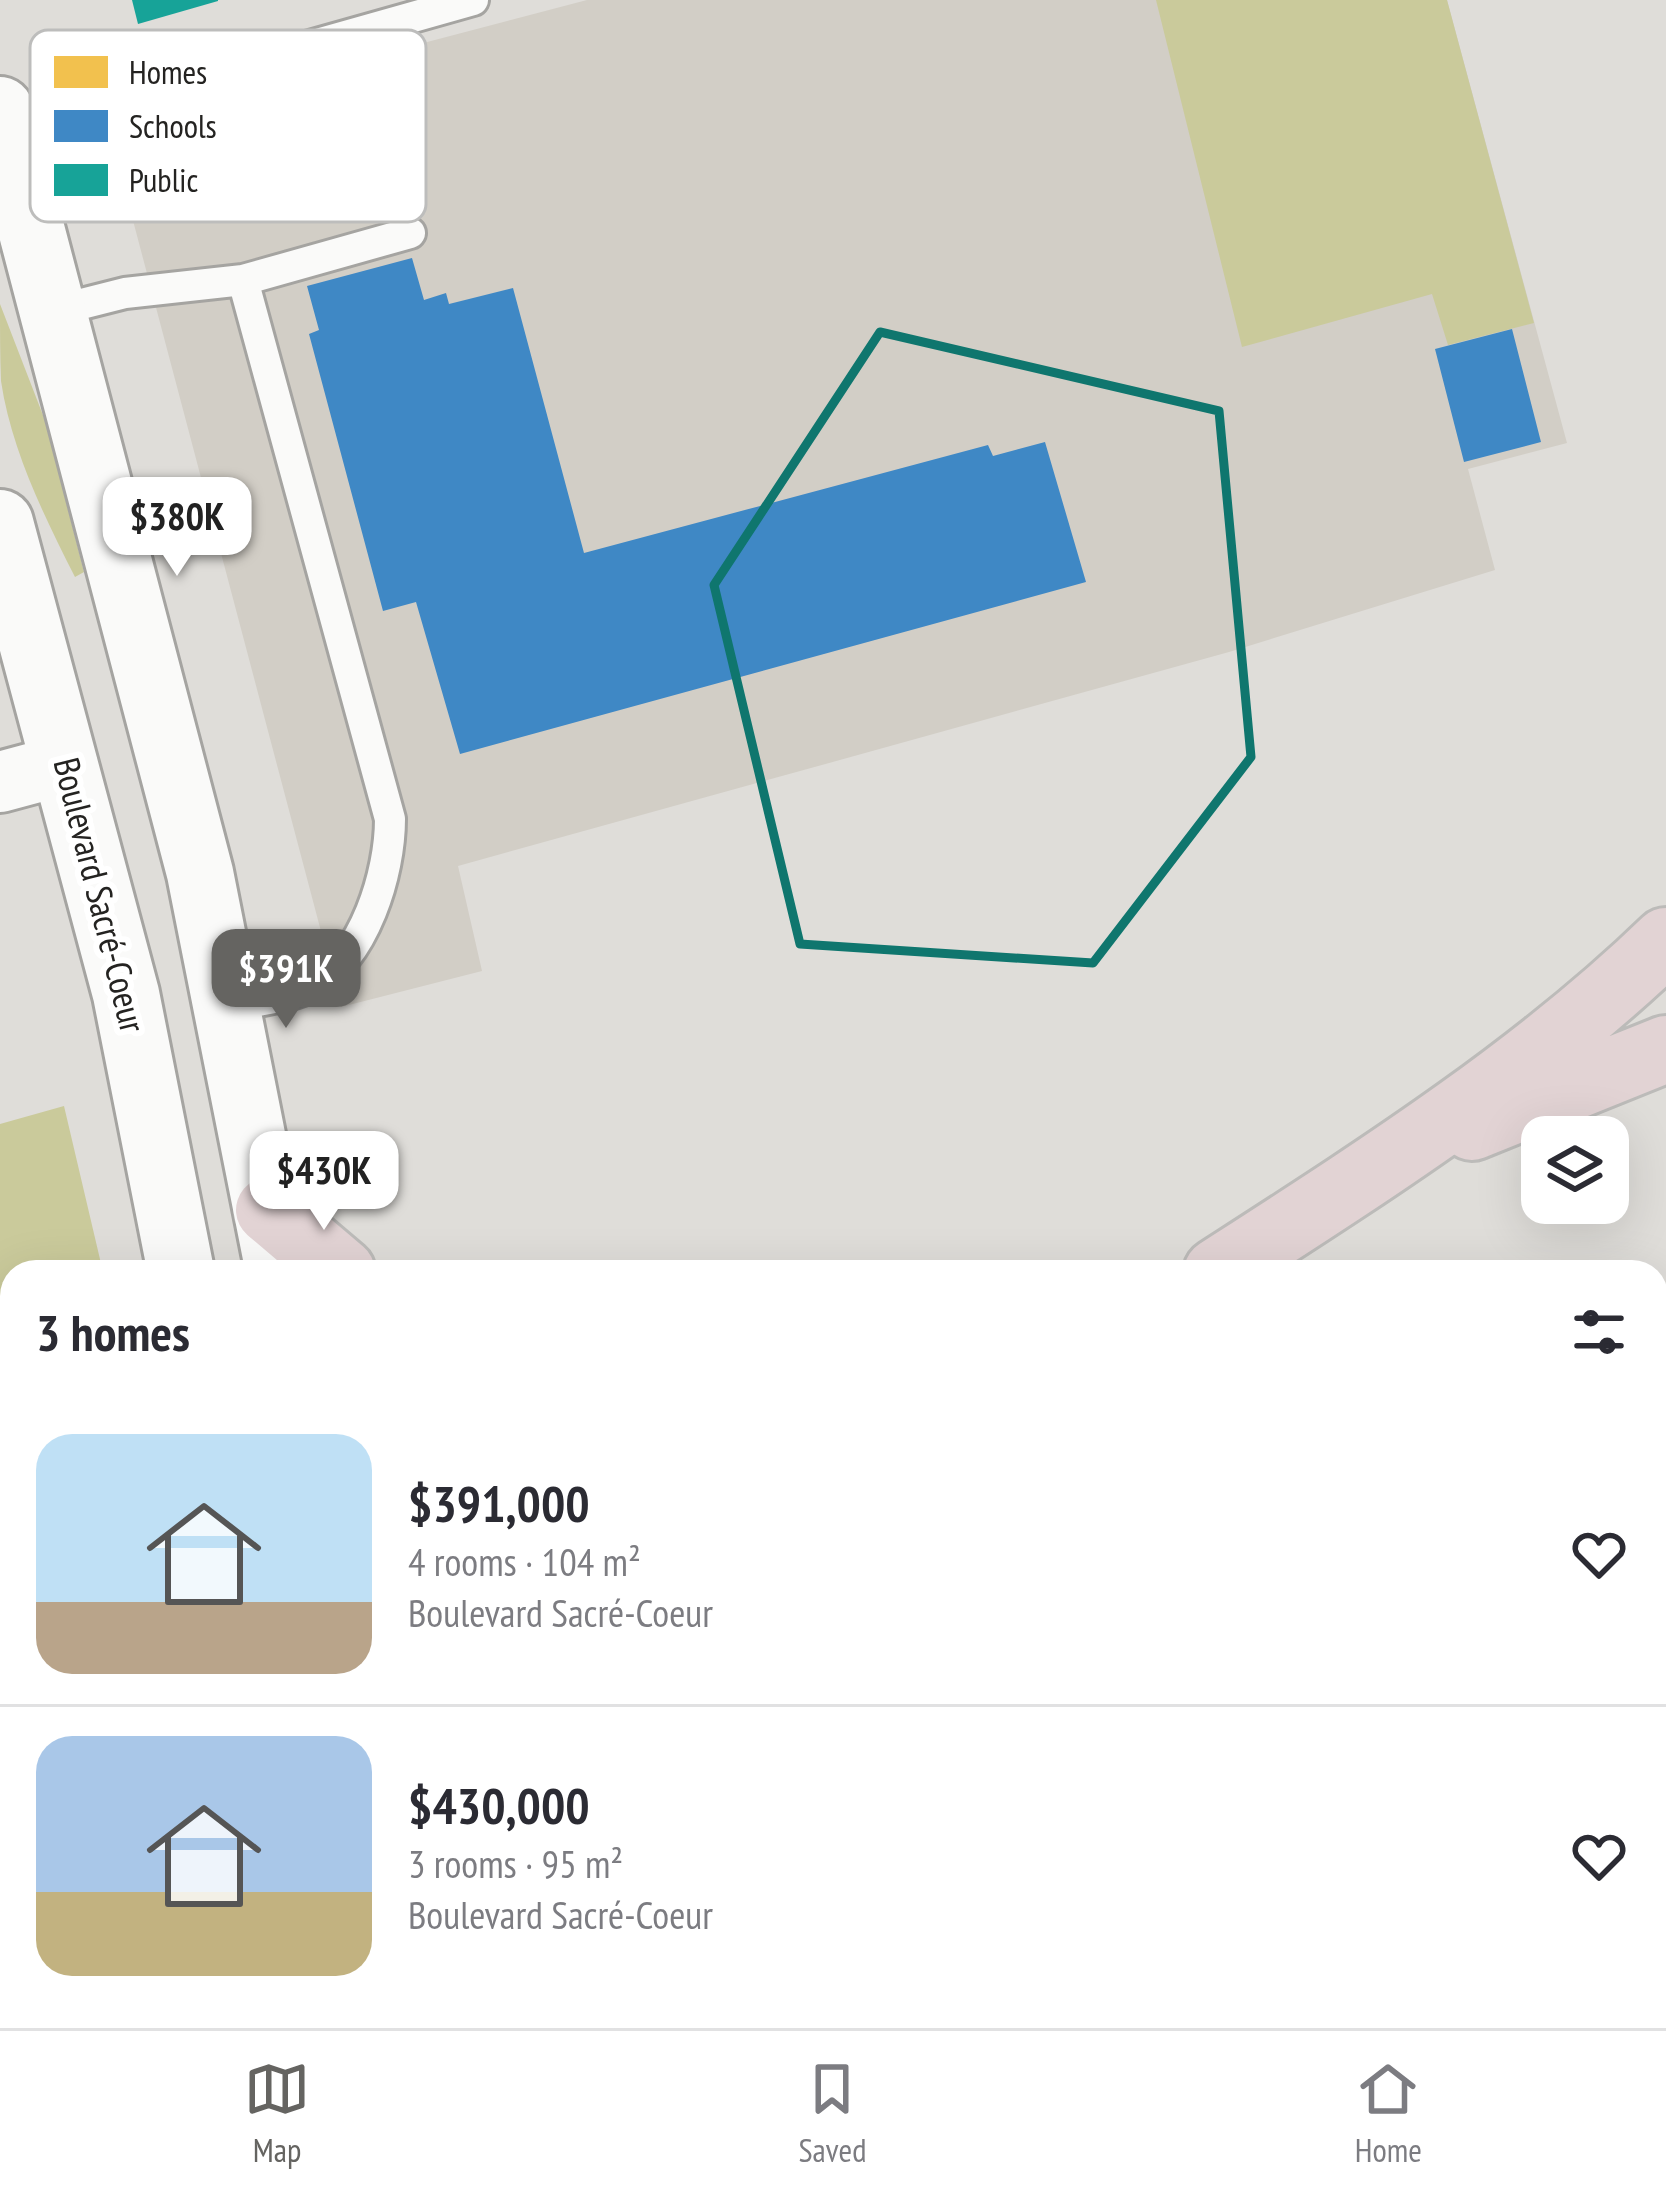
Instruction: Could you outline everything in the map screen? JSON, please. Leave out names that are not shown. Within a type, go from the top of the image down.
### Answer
[{"type":"highway","points":[[1235,1260],[1525,1060],[1666,941]]},
{"type":"highway","points":[[1380,1164],[1666,1049]]},
{"type":"highway","points":[[274,1241],[316,1260]]},
{"type":"main road","points":[[2,115],[30,221]]},
{"type":"main road","points":[[30,222],[230,1006],[274,1241]]},
{"type":"main road","name":"Boulevard Sacré-Coeur","points":[[0,523],[142,1063],[179,1260]]},
{"type":"street","points":[[0,782],[67,764]]},
{"type":"lane","points":[[367,30],[473,0]]},
{"type":"lane","points":[[54,311],[124,292],[243,280],[410,232]]},
{"type":"lane","points":[[230,1006],[310,987],[336,969],[359,932],[390,853],[390,818],[243,280]]},
{"type":"highlighted area","points":[[880,332],[1219,411],[1251,757],[1093,963],[800,944],[714,585]]},
{"type":"shaded area","points":[[587,0],[1447,0],[1567,443],[1468,469],[1495,570],[1229,652],[458,866],[482,971],[341,1007],[133,222],[426,222],[426,42]]},
{"type":"green space","points":[[1156,0],[1447,0],[1534,323],[1448,345],[1432,294],[1242,347]]},
{"type":"green space","points":[[0,304],[46,423],[84,572],[75,577],[12,432],[1,381]]},
{"type":"green space","points":[[64,1106],[100,1260],[0,1260],[0,1124]]},
{"type":"building: Schools","points":[[412,258],[424,300],[446,293],[449,304],[513,288],[584,553],[988,445],[993,456],[1045,442],[1086,582],[460,754],[416,602],[383,611],[309,334],[319,330],[307,286]]},
{"type":"building: Schools","points":[[1512,329],[1541,442],[1464,462],[1435,349]]},
{"type":"building: Public","points":[[132,0],[218,0],[218,1],[138,24]]}]
